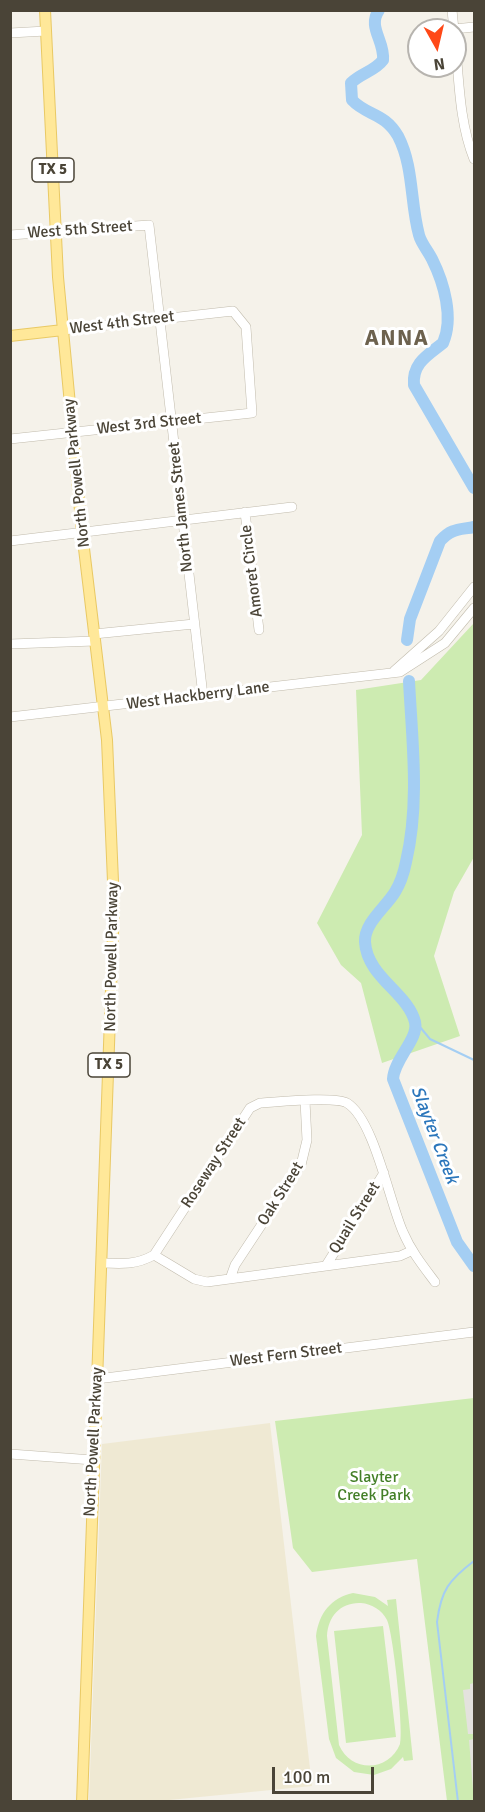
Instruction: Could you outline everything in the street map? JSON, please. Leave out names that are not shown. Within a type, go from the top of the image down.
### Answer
[{"type":"main road","name":"TX 5","points":[[45,10],[63,330]]},
{"type":"main road","name":"West 4th Street","points":[[10,336],[63,330]]},
{"type":"main road","name":"North Powell Parkway","points":[[63,330],[82,532],[108,747],[114,905],[82,1802]]},
{"type":"street","points":[[10,33],[46,31]]},
{"type":"street","points":[[459,78],[467,142],[474,159]]},
{"type":"street","points":[[464,119],[474,118]]},
{"type":"street","name":"West 5th Street","points":[[10,235],[149,225]]},
{"type":"street","name":"North James Street","points":[[149,225],[203,696]]},
{"type":"street","name":"West 4th Street","points":[[63,330],[233,311],[246,327],[252,413]]},
{"type":"street","name":"West 3rd Street","points":[[10,439],[252,413]]},
{"type":"street","points":[[10,541],[292,507]]},
{"type":"street","name":"Amoret Circle","points":[[245,512],[259,630]]},
{"type":"street","points":[[386,674],[396,670],[471,599],[474,586]]},
{"type":"street","name":"West Hackberry Lane","points":[[10,717],[203,696],[406,670],[429,656],[451,637],[474,608]]},
{"type":"street","points":[[10,644],[94,638],[194,624]]},
{"type":"street","name":"Oak Street","points":[[230,1279],[235,1265],[301,1165],[307,1140],[305,1101]]},
{"type":"street","name":"Roseway Street","points":[[154,1255],[250,1108],[260,1103],[335,1101],[348,1104],[366,1128],[384,1173],[401,1229],[411,1251],[435,1282]]},
{"type":"street","name":"Quail Street","points":[[327,1264],[384,1173]]},
{"type":"street","points":[[102,1263],[129,1265],[142,1262],[154,1255],[194,1279],[207,1282],[327,1264],[400,1256],[411,1251]]},
{"type":"street","name":"West Fern Street","points":[[98,1379],[474,1332]]},
{"type":"street","points":[[10,1454],[93,1460]]},
{"type":"shaded area","points":[[270,1423],[312,1786],[159,1801],[89,1801],[102,1444]]},
{"type":"shaded area","points":[[474,1683],[474,1734],[468,1734],[463,1690],[470,1689],[470,1684]]},
{"type":"shaded area","points":[[474,1739],[474,1802],[469,1740]]},
{"type":"green space","points":[[473,624],[474,857],[454,892],[434,956],[460,1036],[382,1063],[361,983],[341,965],[317,923],[362,835],[356,690],[421,680]]},
{"type":"green space","name":"Slayter Creek Park","points":[[474,1398],[474,1801],[447,1801],[417,1559],[312,1572],[293,1548],[275,1421]]},
{"type":"green space","points":[[353,1593],[375,1597],[388,1606],[387,1600],[396,1599],[413,1760],[404,1761],[403,1757],[391,1769],[374,1775],[354,1772],[336,1758],[329,1739],[316,1636],[320,1620],[327,1608],[345,1595]],"holes":[[[365,1604],[379,1610],[387,1620],[395,1661],[401,1736],[400,1744],[388,1760],[370,1766],[352,1761],[339,1745],[327,1636],[330,1622],[337,1612],[347,1605]]]},
{"type":"green space","points":[[383,1626],[396,1737],[346,1743],[334,1631]]},
{"type":"waterway","name":"Slayter Creek","points":[[379,10],[375,22],[383,60],[351,83],[352,100],[393,128],[407,160],[419,235],[440,279],[448,312],[443,343],[418,365],[414,385],[474,488]]},
{"type":"waterway","name":"Slayter Creek","points":[[407,640],[410,619],[440,541],[452,532],[474,527]]},
{"type":"waterway","name":"Slayter Creek","points":[[409,681],[414,772],[410,840],[399,885],[368,928],[365,942],[367,954],[373,965],[405,1002],[415,1022],[413,1035],[397,1064],[393,1079],[457,1242],[474,1266]]},
{"type":"waterway","points":[[415,1021],[430,1039],[474,1060]]},
{"type":"waterway","points":[[458,1802],[437,1622],[441,1602],[452,1580],[474,1561]]},
{"type":"district","name":"ANNA","points":[[397,339]]}]
